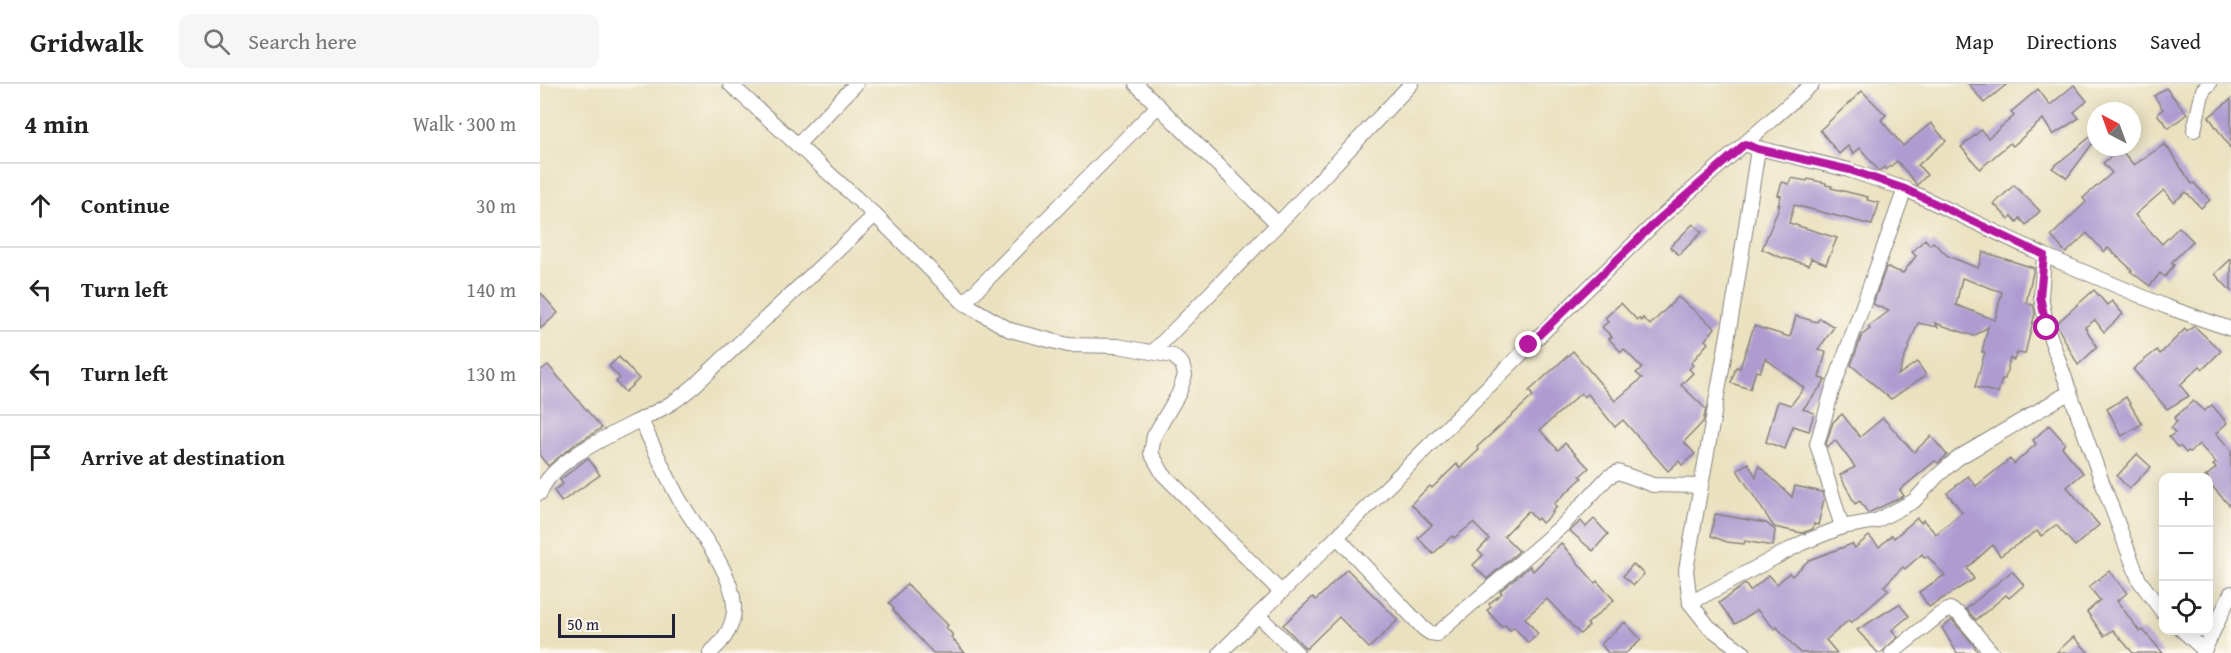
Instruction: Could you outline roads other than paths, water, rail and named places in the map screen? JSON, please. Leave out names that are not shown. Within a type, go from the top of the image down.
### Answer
[{"type":"street","points":[[730,84],[875,215],[944,286],[964,303],[1010,330],[1068,345],[1118,346],[1154,351],[1173,356],[1182,364],[1185,375],[1179,393],[1154,436],[1151,453],[1156,466],[1281,592]]},
{"type":"street","points":[[797,145],[856,84]]},
{"type":"street","points":[[1136,84],[1278,224]]},
{"type":"street","points":[[1154,351],[1411,84]]},
{"type":"street","points":[[1220,653],[1658,220],[1751,146],[1812,84]]},
{"type":"street","points":[[2194,130],[2203,90],[2210,84]]},
{"type":"street","points":[[964,303],[1158,106]]},
{"type":"street","points":[[1751,146],[1850,170],[1905,189],[2044,255],[2168,307],[2231,329]]},
{"type":"street","points":[[1744,653],[1709,627],[1690,603],[1686,570],[1736,290],[1751,146]]},
{"type":"street","points":[[1842,527],[1817,444],[1832,391],[1905,189]]},
{"type":"street","points":[[540,493],[542,487],[554,473],[579,454],[674,402],[695,385],[875,215]]},
{"type":"street","points":[[2044,255],[2040,297],[2047,328],[2139,580],[2159,608]]},
{"type":"street","points":[[1690,603],[1802,543],[1842,527],[1876,520],[1914,501],[1937,476],[1958,458],[2070,392]]},
{"type":"street","points":[[641,420],[674,489],[725,575],[732,593],[733,622],[727,635],[710,653]]},
{"type":"street","points":[[1337,537],[1424,629],[1437,634],[1563,525],[1608,477],[1618,472],[1653,485],[1701,486]]},
{"type":"street","points":[[2187,635],[2204,651],[2231,594]]},
{"type":"street","points":[[1892,653],[1939,615],[1950,609],[1959,614],[1992,653]]},
{"type":"street","points":[[1258,615],[1297,653]]}]
